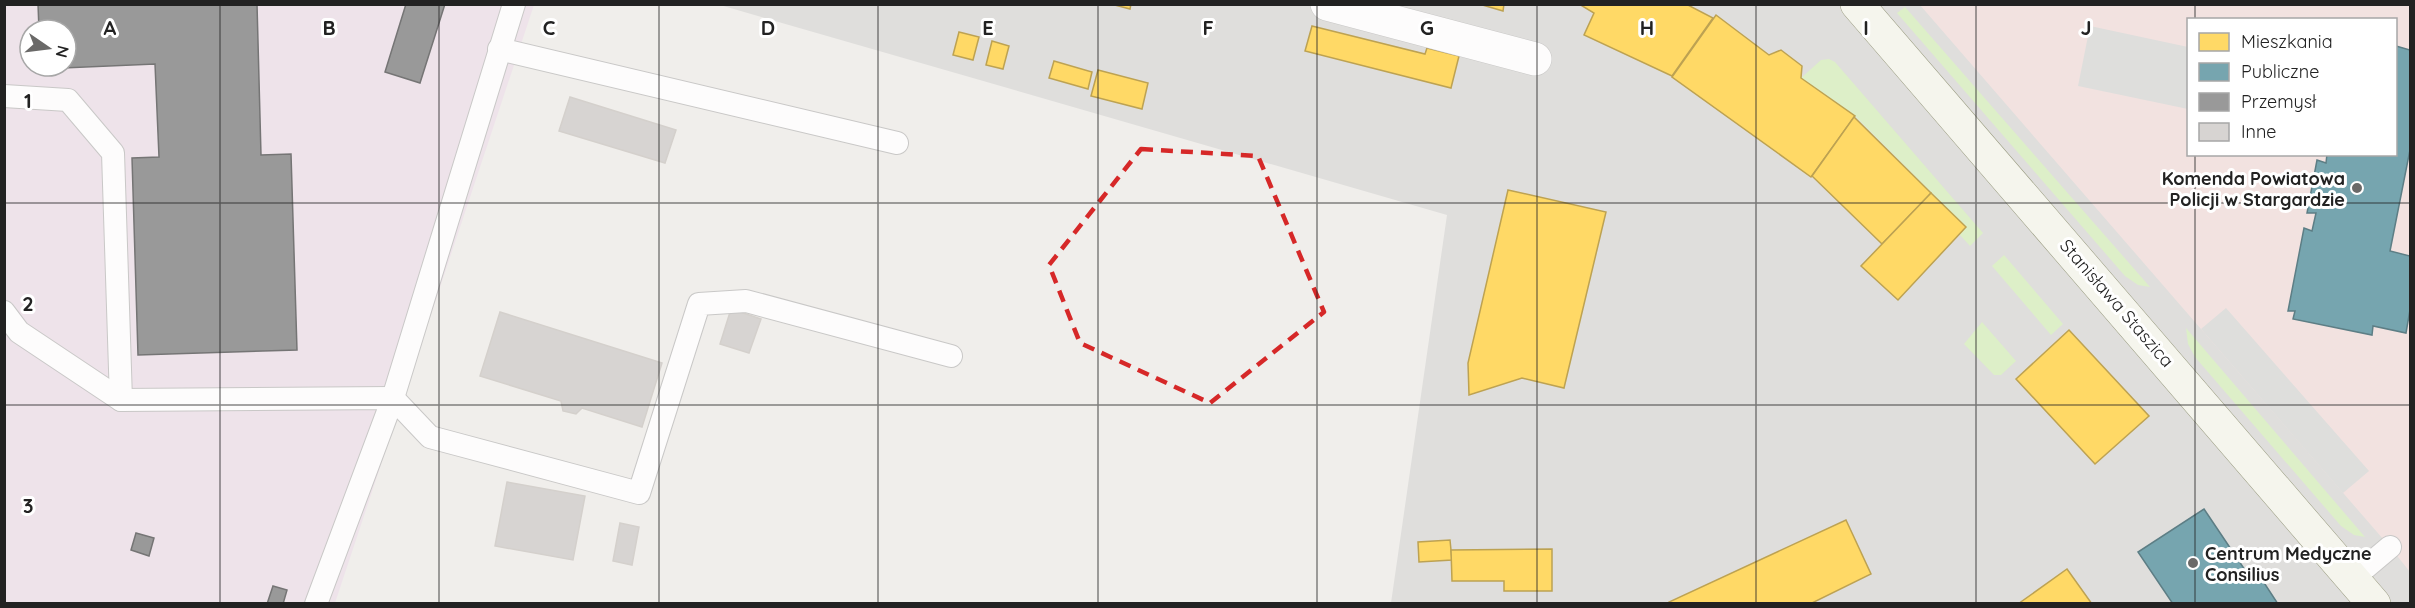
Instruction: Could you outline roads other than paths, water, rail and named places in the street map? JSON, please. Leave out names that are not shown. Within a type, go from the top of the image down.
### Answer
[{"type":"main road","name":"Stanisława Staszica","points":[[1857,4],[2374,603]]},
{"type":"street","points":[[1327,4],[1534,59]]},
{"type":"lane","points":[[316,603],[393,398],[514,4]]},
{"type":"lane","points":[[499,49],[897,143]]},
{"type":"lane","points":[[4,96],[68,100],[113,153],[121,400]]},
{"type":"lane","points":[[4,312],[19,332],[121,400],[393,398],[430,437],[639,493],[699,304],[746,301],[951,356]]},
{"type":"lane","points":[[2352,579],[2390,548]]},
{"type":"place","name":"Komenda Powiatowa Policji w Stargardzie","points":[[2357,188]]},
{"type":"place","name":"Centrum Medyczne Consilius","points":[[2193,563]]}]
